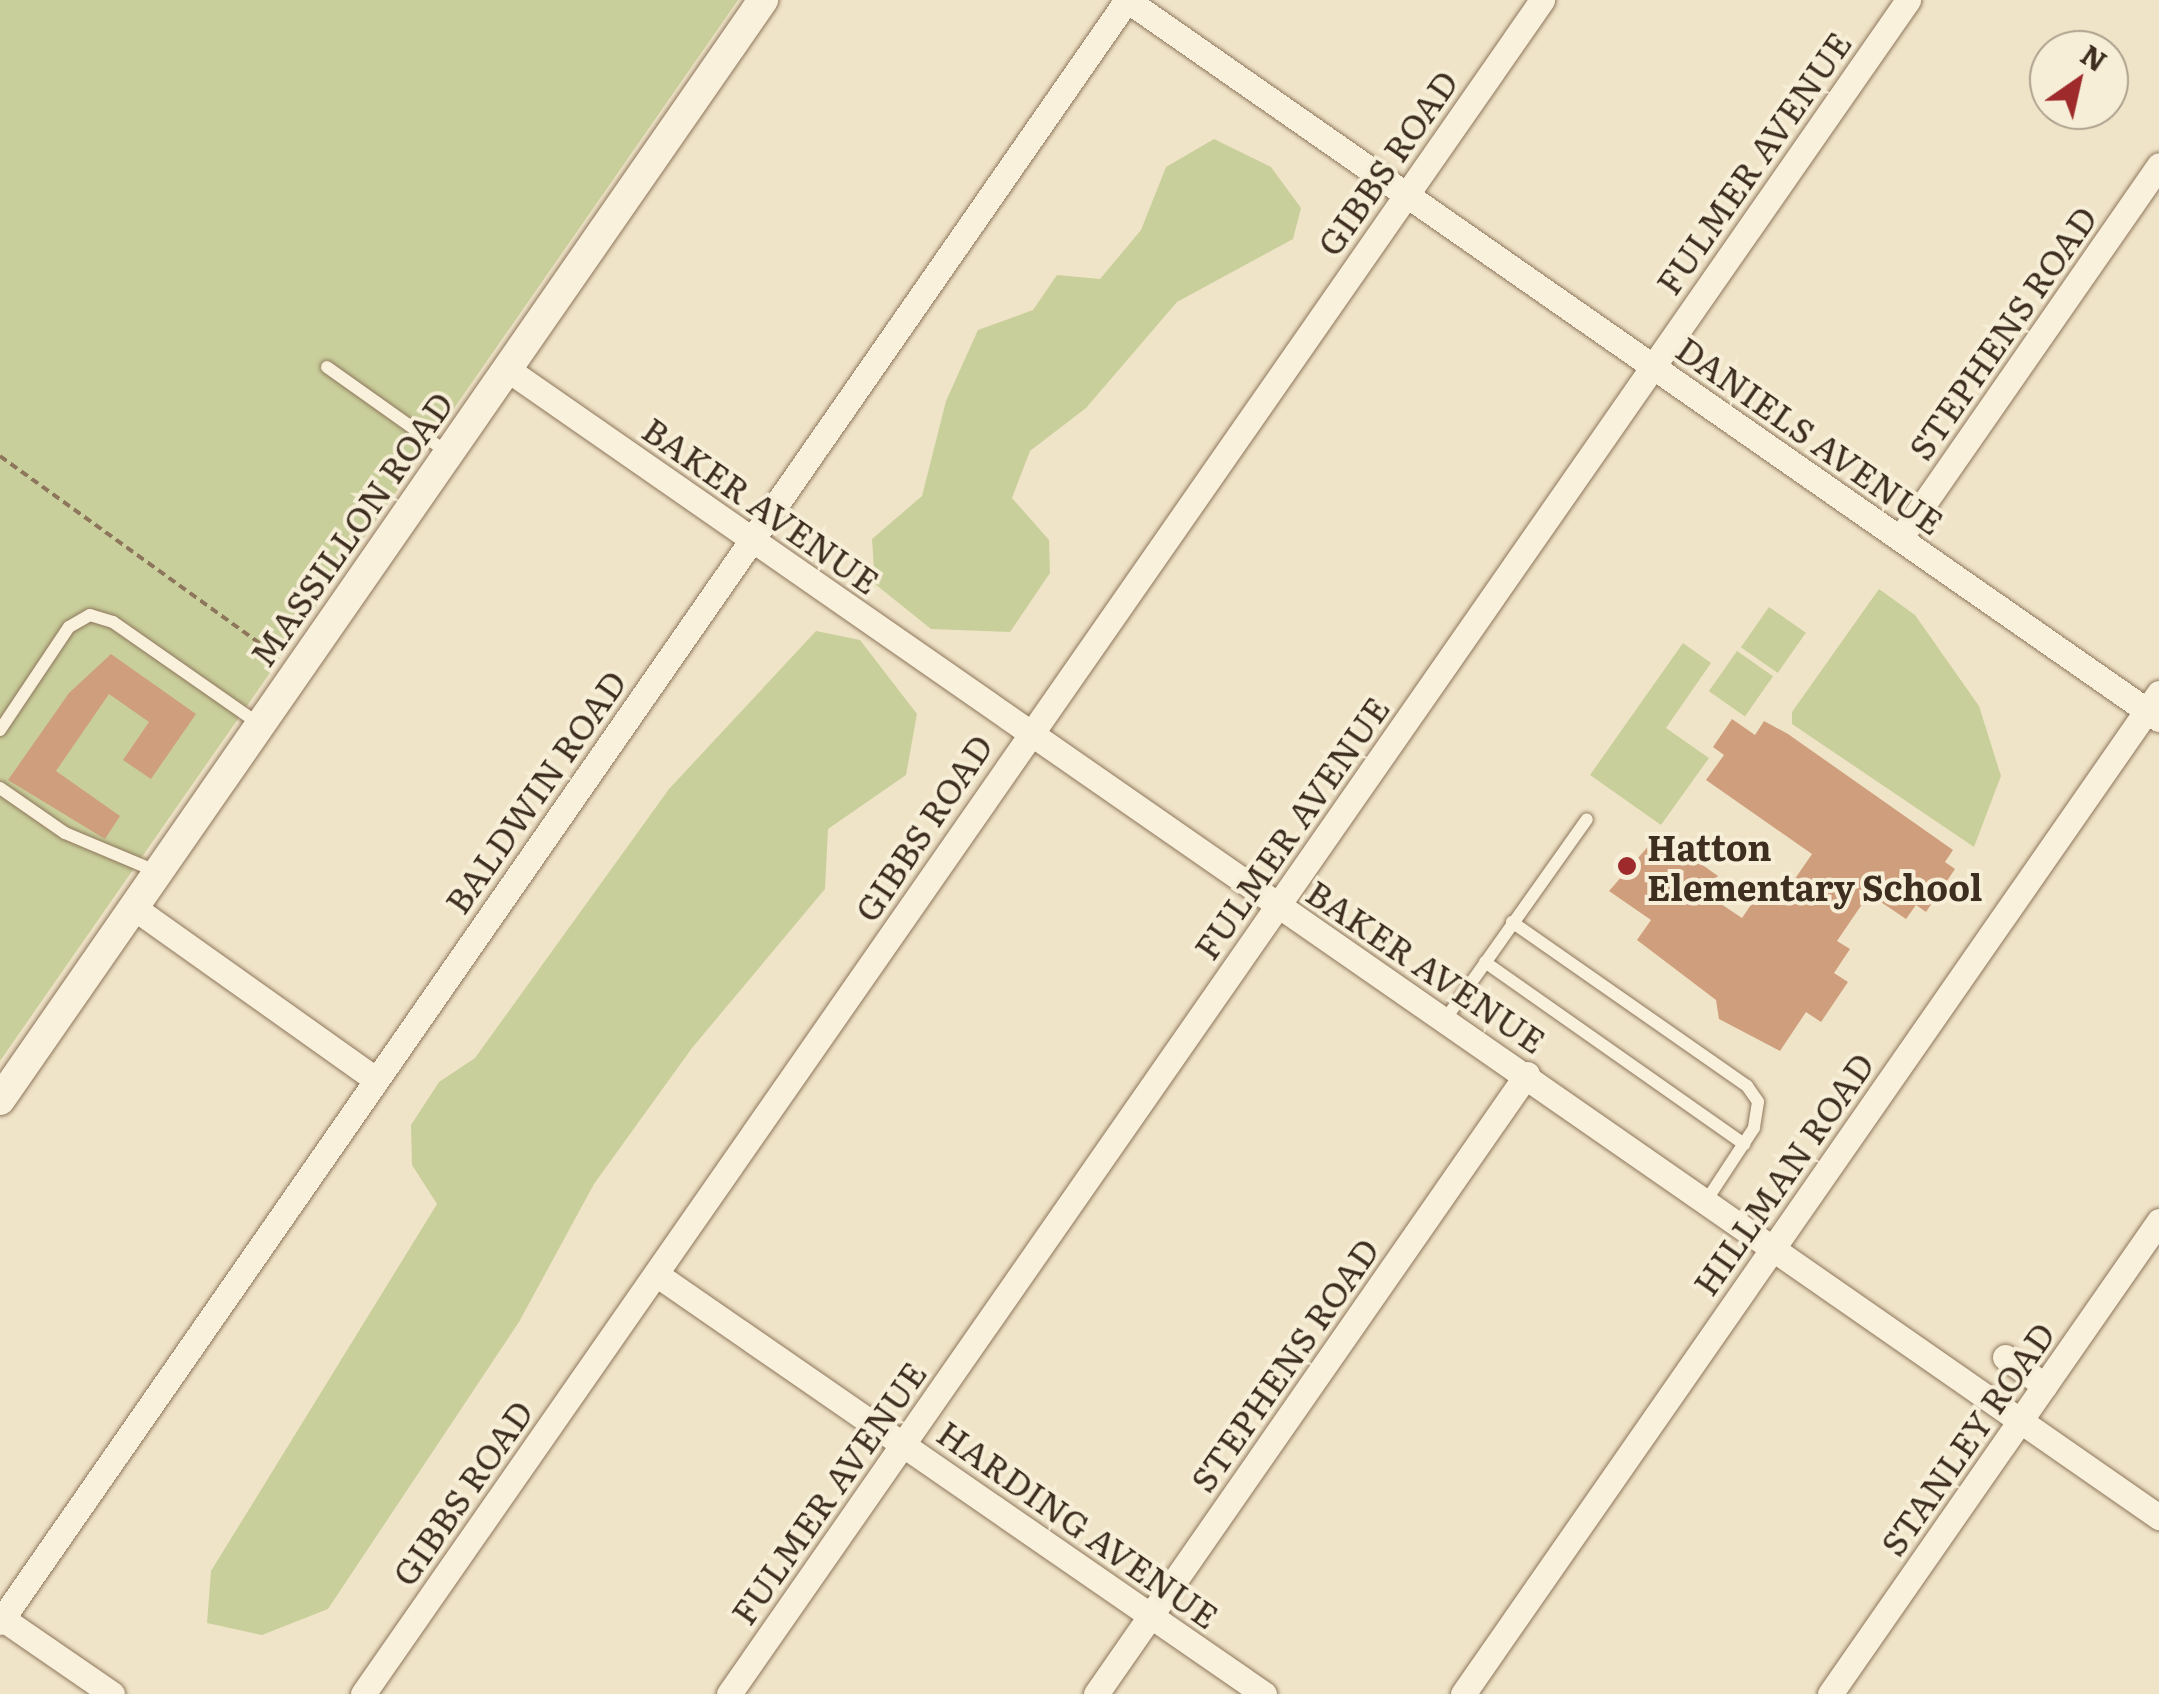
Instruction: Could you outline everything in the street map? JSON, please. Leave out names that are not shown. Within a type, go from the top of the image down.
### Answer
[{"type":"street","name":"MASSILLON ROAD","points":[[0,1100],[764,0]]},
{"type":"street","name":"DANIELS AVENUE","points":[[1127,0],[1900,538],[2155,708]]},
{"type":"street","name":"BALDWIN ROAD","points":[[1,1620],[1127,0]]},
{"type":"street","name":"GIBBS ROAD","points":[[363,1694],[1029,731],[1542,0]]},
{"type":"street","name":"FULMER AVENUE","points":[[729,1694],[1908,0]]},
{"type":"street","name":"STEPHENS ROAD","points":[[1900,538],[2159,165]]},
{"type":"street","name":"BAKER AVENUE","points":[[507,370],[2159,1517]]},
{"type":"street","name":"HILLMAN ROAD","points":[[1463,1694],[2155,708]]},
{"type":"street","points":[[133,907],[374,1079]]},
{"type":"street","name":"STEPHENS ROAD","points":[[1096,1694],[1526,1074]]},
{"type":"street","name":"STANLEY ROAD","points":[[1830,1694],[2159,1221]]},
{"type":"street","name":"HARDING AVENUE","points":[[656,1274],[1264,1694]]},
{"type":"street","points":[[2005,1358],[2045,1386]]},
{"type":"street","points":[[1,1620],[112,1694]]},
{"type":"lane","points":[[327,366],[448,453]]},
{"type":"lane","points":[[0,730],[69,627],[90,615],[112,622],[259,724]]},
{"type":"lane","points":[[1,789],[65,832],[158,872]]},
{"type":"lane","points":[[1444,1021],[1587,819]]},
{"type":"lane","points":[[1512,922],[1748,1086],[1758,1102],[1744,1144],[1706,1201]]},
{"type":"lane","points":[[1484,962],[1744,1144]]},
{"type":"path","points":[[0,456],[297,670]]},
{"type":"green space","points":[[0,0],[738,0],[0,1061]]},
{"type":"green space","points":[[1214,139],[1271,167],[1301,208],[1293,239],[1177,302],[1086,408],[1030,451],[1012,498],[1049,540],[1050,573],[1010,632],[931,629],[875,584],[872,539],[922,496],[946,401],[978,330],[1033,310],[1057,275],[1100,279],[1141,230],[1166,167]]},
{"type":"green space","points":[[1879,589],[1915,615],[1979,706],[2001,776],[1974,847],[1792,724],[1792,712]]},
{"type":"green space","points":[[1769,607],[1806,633],[1778,673],[1741,647]]},
{"type":"green space","points":[[816,631],[860,640],[917,714],[906,775],[828,829],[825,889],[692,1048],[594,1184],[519,1322],[328,1609],[262,1635],[207,1623],[211,1571],[437,1204],[412,1165],[411,1125],[439,1082],[475,1058],[669,789]]},
{"type":"green space","points":[[1683,643],[1711,663],[1666,728],[1709,758],[1661,825],[1590,775]]},
{"type":"green space","points":[[1737,651],[1773,676],[1745,716],[1709,691]]},
{"type":"building","points":[[111,654],[196,714],[151,779],[123,760],[149,722],[109,694],[56,771],[120,816],[105,839],[8,780],[69,693]]},
{"type":"building","points":[[1732,719],[1755,735],[1764,721],[1788,734],[1953,850],[1945,862],[1955,869],[1926,912],[1916,905],[1906,919],[1869,894],[1837,941],[1850,949],[1834,973],[1848,982],[1821,1022],[1806,1012],[1780,1051],[1719,1019],[1716,1000],[1637,940],[1651,920],[1609,891],[1659,834],[1718,876],[1706,894],[1742,918],[1761,890],[1779,902],[1812,854],[1706,780],[1724,755],[1713,747]]},
{"type":"place","name":"Hatton Elementary School","points":[[1627,866]]}]
